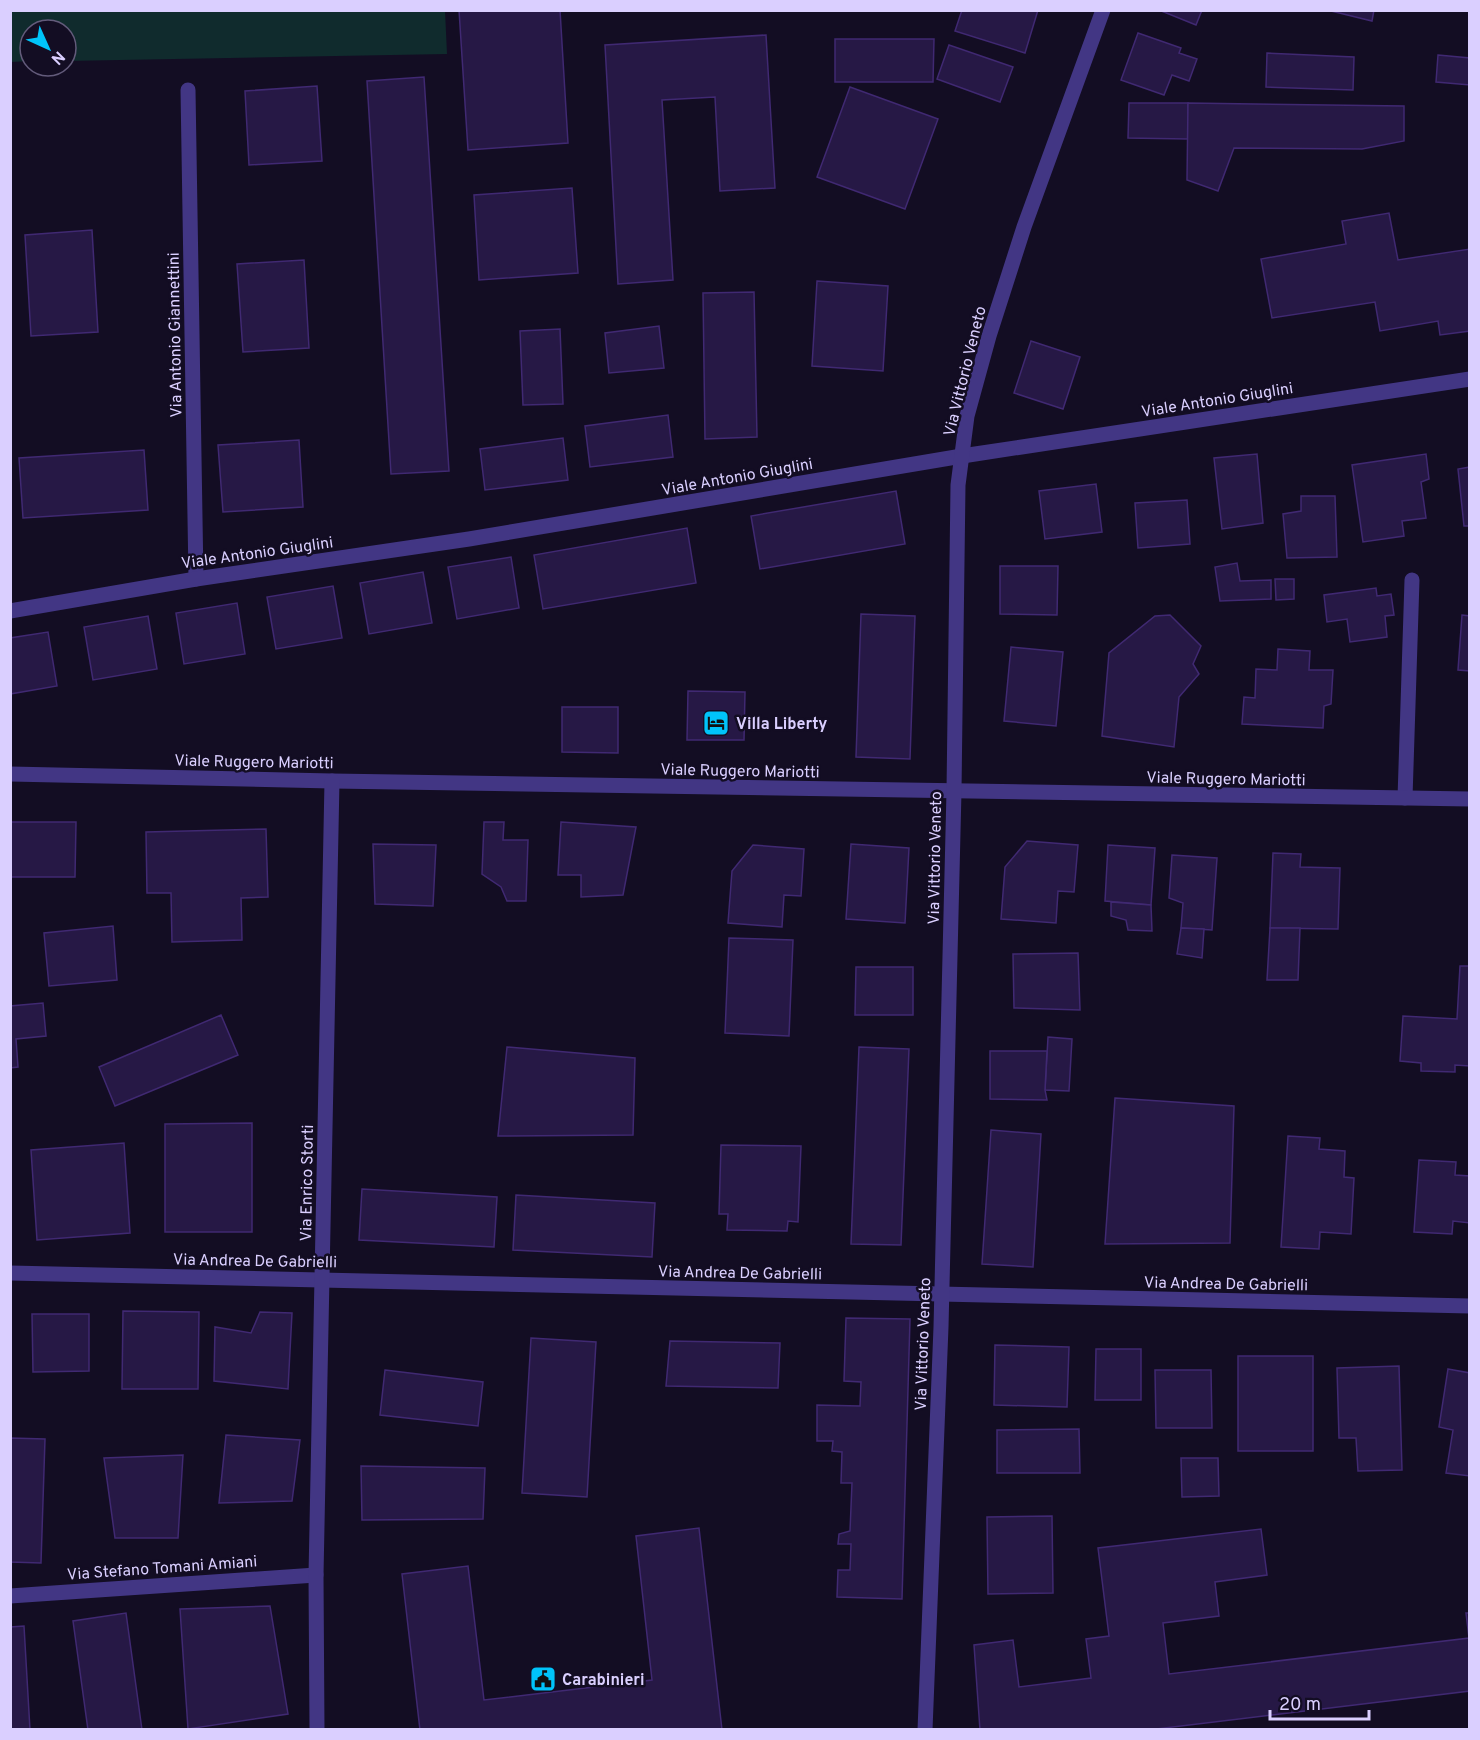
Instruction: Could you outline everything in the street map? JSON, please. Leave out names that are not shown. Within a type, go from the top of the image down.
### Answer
[{"type":"street","name":"Via Vittorio Veneto","points":[[925,1730],[941,1295],[954,791],[958,485],[968,416],[1000,303],[1024,227],[1103,10]]},
{"type":"street","name":"Via Antonio Giannettini","points":[[188,90],[196,579]]},
{"type":"street","name":"Viale Antonio Giuglini","points":[[10,611],[196,579],[469,539],[962,456],[1470,379]]},
{"type":"street","points":[[1405,798],[1412,580]]},
{"type":"street","name":"Viale Ruggero Mariotti","points":[[10,774],[1470,799]]},
{"type":"street","name":"Via Enrico Storti","points":[[317,1730],[315,1575],[332,781]]},
{"type":"street","name":"Via Andrea De Gabrielli","points":[[10,1273],[1470,1305]]},
{"type":"street","name":"Via Stefano Tomani Amiani","points":[[10,1596],[315,1575]]},
{"type":"green space","points":[[10,11],[445,11],[447,54],[78,61],[78,18],[18,18],[18,62],[11,62]]},
{"type":"building","points":[[459,10],[560,10],[568,143],[468,150]]},
{"type":"building","points":[[962,10],[1038,10],[1025,53],[955,31]]},
{"type":"building","points":[[1159,10],[1202,10],[1196,25]]},
{"type":"building","points":[[1327,10],[1374,10],[1372,21]]},
{"type":"building","points":[[1138,33],[1181,48],[1179,53],[1197,59],[1189,81],[1172,75],[1164,95],[1121,80]]},
{"type":"building","points":[[766,35],[775,188],[720,191],[715,97],[662,100],[673,280],[618,284],[605,45]]},
{"type":"building","points":[[835,39],[934,39],[933,82],[835,82]]},
{"type":"building","points":[[949,45],[1013,67],[1000,102],[937,79]]},
{"type":"building","points":[[1267,53],[1354,57],[1353,90],[1266,87]]},
{"type":"building","points":[[1438,55],[1470,58],[1470,85],[1436,82]]},
{"type":"building","points":[[424,77],[449,471],[391,474],[367,81]]},
{"type":"building","points":[[317,86],[322,161],[249,165],[245,91]]},
{"type":"building","points":[[850,87],[938,119],[905,209],[817,177]]},
{"type":"building","points":[[1129,103],[1188,103],[1188,139],[1128,138]]},
{"type":"building","points":[[1188,103],[1404,106],[1404,141],[1362,149],[1234,148],[1218,191],[1187,180]]},
{"type":"building","points":[[572,188],[578,273],[479,280],[474,195]]},
{"type":"building","points":[[1389,213],[1398,260],[1470,249],[1470,331],[1440,335],[1438,321],[1380,331],[1375,302],[1272,318],[1261,259],[1346,244],[1342,221]]},
{"type":"building","points":[[92,230],[98,332],[31,336],[25,235]]},
{"type":"building","points":[[304,260],[309,348],[243,352],[237,264]]},
{"type":"building","points":[[817,281],[888,286],[883,371],[812,366]]},
{"type":"building","points":[[754,292],[757,437],[705,439],[703,293]]},
{"type":"building","points":[[659,326],[664,368],[609,373],[605,333]]},
{"type":"building","points":[[560,329],[563,404],[523,405],[520,331]]},
{"type":"building","points":[[1031,341],[1080,357],[1063,409],[1014,393]]},
{"type":"building","points":[[668,415],[673,457],[590,467],[585,426]]},
{"type":"building","points":[[563,438],[568,480],[485,490],[480,449]]},
{"type":"building","points":[[299,440],[303,507],[223,512],[218,445]]},
{"type":"building","points":[[144,450],[148,510],[23,518],[19,458]]},
{"type":"building","points":[[1257,454],[1263,523],[1222,529],[1214,458]]},
{"type":"building","points":[[1426,454],[1429,479],[1421,482],[1426,518],[1402,521],[1404,536],[1363,542],[1352,465]]},
{"type":"building","points":[[1470,467],[1470,526],[1464,526],[1458,469]]},
{"type":"building","points":[[1096,484],[1102,532],[1045,539],[1039,491]]},
{"type":"building","points":[[896,491],[905,544],[760,569],[751,516]]},
{"type":"building","points":[[1301,496],[1335,496],[1337,557],[1287,558],[1283,514],[1301,511]]},
{"type":"building","points":[[1187,500],[1190,544],[1138,548],[1135,503]]},
{"type":"building","points":[[687,528],[696,583],[543,609],[534,555]]},
{"type":"building","points":[[511,557],[519,608],[457,619],[448,567]]},
{"type":"building","points":[[1237,563],[1240,581],[1271,580],[1271,599],[1220,601],[1215,567]]},
{"type":"building","points":[[1000,566],[1058,566],[1057,615],[1000,614]]},
{"type":"building","points":[[423,572],[432,623],[369,634],[360,583]]},
{"type":"building","points":[[1275,579],[1294,579],[1294,599],[1276,600]]},
{"type":"building","points":[[333,586],[342,638],[276,649],[267,597]]},
{"type":"building","points":[[1376,588],[1377,596],[1391,594],[1394,615],[1385,616],[1387,637],[1350,642],[1347,619],[1327,622],[1324,595]]},
{"type":"building","points":[[237,603],[245,654],[184,664],[176,613]]},
{"type":"building","points":[[861,614],[915,616],[910,759],[856,757]]},
{"type":"building","points":[[1170,615],[1201,646],[1193,664],[1199,674],[1179,697],[1174,747],[1102,736],[1109,653],[1155,616]]},
{"type":"building","points":[[1462,615],[1470,616],[1470,671],[1458,670]]},
{"type":"building","points":[[148,616],[157,669],[93,680],[84,627]]},
{"type":"building","points":[[48,632],[57,686],[10,694],[10,638]]},
{"type":"building","points":[[1011,647],[1063,652],[1056,726],[1004,721]]},
{"type":"building","points":[[1278,649],[1310,651],[1309,670],[1333,670],[1331,704],[1324,706],[1323,728],[1242,724],[1244,697],[1255,698],[1256,669],[1277,670]]},
{"type":"building","points":[[688,691],[745,692],[744,740],[687,740]]},
{"type":"building","points":[[562,707],[618,707],[618,753],[562,752]]},
{"type":"building","points":[[10,822],[76,822],[75,877],[10,877]]},
{"type":"building","points":[[484,822],[504,822],[503,840],[528,840],[526,901],[507,901],[501,887],[482,874]]},
{"type":"building","points":[[561,822],[636,827],[623,895],[581,897],[581,875],[558,875]]},
{"type":"building","points":[[266,829],[268,897],[241,898],[242,940],[172,942],[171,893],[147,893],[146,832]]},
{"type":"building","points":[[1027,841],[1078,845],[1074,892],[1058,891],[1056,923],[1001,919],[1005,867]]},
{"type":"building","points":[[373,844],[436,845],[433,906],[375,904]]},
{"type":"building","points":[[851,844],[909,848],[905,923],[846,919]]},
{"type":"building","points":[[753,845],[804,849],[801,896],[784,895],[782,927],[728,923],[732,871]]},
{"type":"building","points":[[1108,845],[1155,848],[1151,905],[1105,901]]},
{"type":"building","points":[[1273,853],[1301,854],[1300,867],[1340,868],[1338,929],[1270,928]]},
{"type":"building","points":[[1172,855],[1217,858],[1212,930],[1181,928],[1183,903],[1169,898]]},
{"type":"building","points":[[1111,902],[1151,905],[1152,931],[1128,930],[1126,920],[1111,916]]},
{"type":"building","points":[[113,926],[117,980],[49,986],[44,933]]},
{"type":"building","points":[[1181,928],[1204,929],[1202,958],[1177,954]]},
{"type":"building","points":[[1270,928],[1300,928],[1298,980],[1267,980]]},
{"type":"building","points":[[729,938],[793,940],[789,1036],[725,1033]]},
{"type":"building","points":[[1078,953],[1080,1010],[1014,1008],[1013,954]]},
{"type":"building","points":[[1460,966],[1470,966],[1470,1066],[1455,1065],[1455,1072],[1421,1071],[1421,1063],[1400,1061],[1403,1016],[1457,1019]]},
{"type":"building","points":[[856,967],[913,967],[913,1015],[855,1015]]},
{"type":"building","points":[[43,1003],[46,1036],[16,1039],[18,1067],[10,1068],[10,1006]]},
{"type":"building","points":[[221,1015],[238,1055],[115,1106],[99,1067]]},
{"type":"building","points":[[1048,1037],[1072,1039],[1069,1091],[1045,1090]]},
{"type":"building","points":[[507,1047],[635,1058],[633,1135],[498,1136]]},
{"type":"building","points":[[859,1047],[909,1049],[901,1245],[851,1244]]},
{"type":"building","points":[[990,1051],[1047,1051],[1045,1090],[1047,1100],[990,1099]]},
{"type":"building","points":[[1115,1098],[1234,1106],[1230,1243],[1105,1244]]},
{"type":"building","points":[[252,1123],[252,1232],[165,1232],[165,1124]]},
{"type":"building","points":[[991,1130],[1041,1134],[1033,1267],[982,1264]]},
{"type":"building","points":[[1288,1136],[1320,1138],[1319,1149],[1345,1151],[1344,1177],[1354,1178],[1351,1234],[1320,1232],[1319,1249],[1281,1247]]},
{"type":"building","points":[[124,1143],[130,1233],[37,1240],[31,1150]]},
{"type":"building","points":[[721,1145],[801,1146],[798,1222],[788,1221],[787,1231],[727,1230],[728,1214],[719,1214]]},
{"type":"building","points":[[1419,1160],[1456,1162],[1455,1175],[1470,1176],[1470,1223],[1453,1221],[1452,1234],[1414,1232]]},
{"type":"building","points":[[362,1189],[497,1197],[494,1247],[359,1240]]},
{"type":"building","points":[[516,1195],[655,1203],[652,1257],[513,1250]]},
{"type":"building","points":[[123,1311],[199,1312],[198,1389],[122,1389]]},
{"type":"building","points":[[260,1312],[292,1313],[288,1389],[214,1381],[215,1327],[251,1333]]},
{"type":"building","points":[[32,1314],[89,1314],[89,1371],[33,1372]]},
{"type":"building","points":[[846,1318],[910,1319],[902,1599],[837,1597],[838,1570],[850,1570],[851,1544],[838,1544],[839,1534],[850,1531],[852,1483],[841,1483],[842,1452],[832,1451],[833,1441],[817,1441],[817,1405],[860,1406],[861,1382],[844,1381]]},
{"type":"building","points":[[531,1338],[596,1342],[587,1497],[522,1493]]},
{"type":"building","points":[[670,1341],[780,1343],[778,1388],[666,1386]]},
{"type":"building","points":[[995,1345],[1069,1347],[1067,1407],[994,1405]]},
{"type":"building","points":[[1096,1349],[1141,1349],[1141,1400],[1095,1400]]},
{"type":"building","points":[[1238,1356],[1313,1356],[1313,1451],[1238,1451]]},
{"type":"building","points":[[1399,1366],[1402,1470],[1358,1471],[1356,1438],[1339,1438],[1337,1368]]},
{"type":"building","points":[[1448,1369],[1470,1373],[1470,1476],[1446,1473],[1453,1430],[1439,1427]]},
{"type":"building","points":[[385,1370],[483,1382],[478,1426],[380,1415]]},
{"type":"building","points":[[1155,1370],[1211,1370],[1212,1428],[1156,1428]]},
{"type":"building","points":[[1079,1429],[1080,1473],[997,1473],[997,1430]]},
{"type":"building","points":[[226,1435],[300,1440],[292,1501],[219,1503]]},
{"type":"building","points":[[10,1438],[45,1439],[41,1563],[10,1562]]},
{"type":"building","points":[[183,1455],[178,1538],[115,1538],[104,1458]]},
{"type":"building","points":[[1181,1458],[1218,1458],[1219,1496],[1182,1497]]},
{"type":"building","points":[[361,1466],[485,1468],[483,1519],[362,1520]]},
{"type":"building","points":[[1052,1516],[1053,1593],[988,1594],[987,1517]]},
{"type":"building","points":[[699,1528],[722,1730],[420,1730],[402,1574],[468,1566],[484,1700],[652,1680],[636,1536]]},
{"type":"building","points":[[1261,1529],[1267,1575],[1215,1582],[1219,1616],[1163,1623],[1169,1674],[1469,1638],[1466,1613],[1470,1613],[1470,1691],[1148,1730],[980,1730],[974,1645],[1013,1640],[1019,1687],[1091,1678],[1086,1639],[1109,1636],[1098,1548]]},
{"type":"building","points":[[270,1606],[288,1714],[188,1729],[180,1609]]},
{"type":"building","points":[[126,1613],[142,1730],[88,1730],[73,1621]]},
{"type":"building","points":[[24,1626],[30,1730],[10,1730],[10,1627]]},
{"type":"place","name":"Villa Liberty","points":[[716,723]]},
{"type":"place","name":"Carabinieri","points":[[543,1679]]}]
